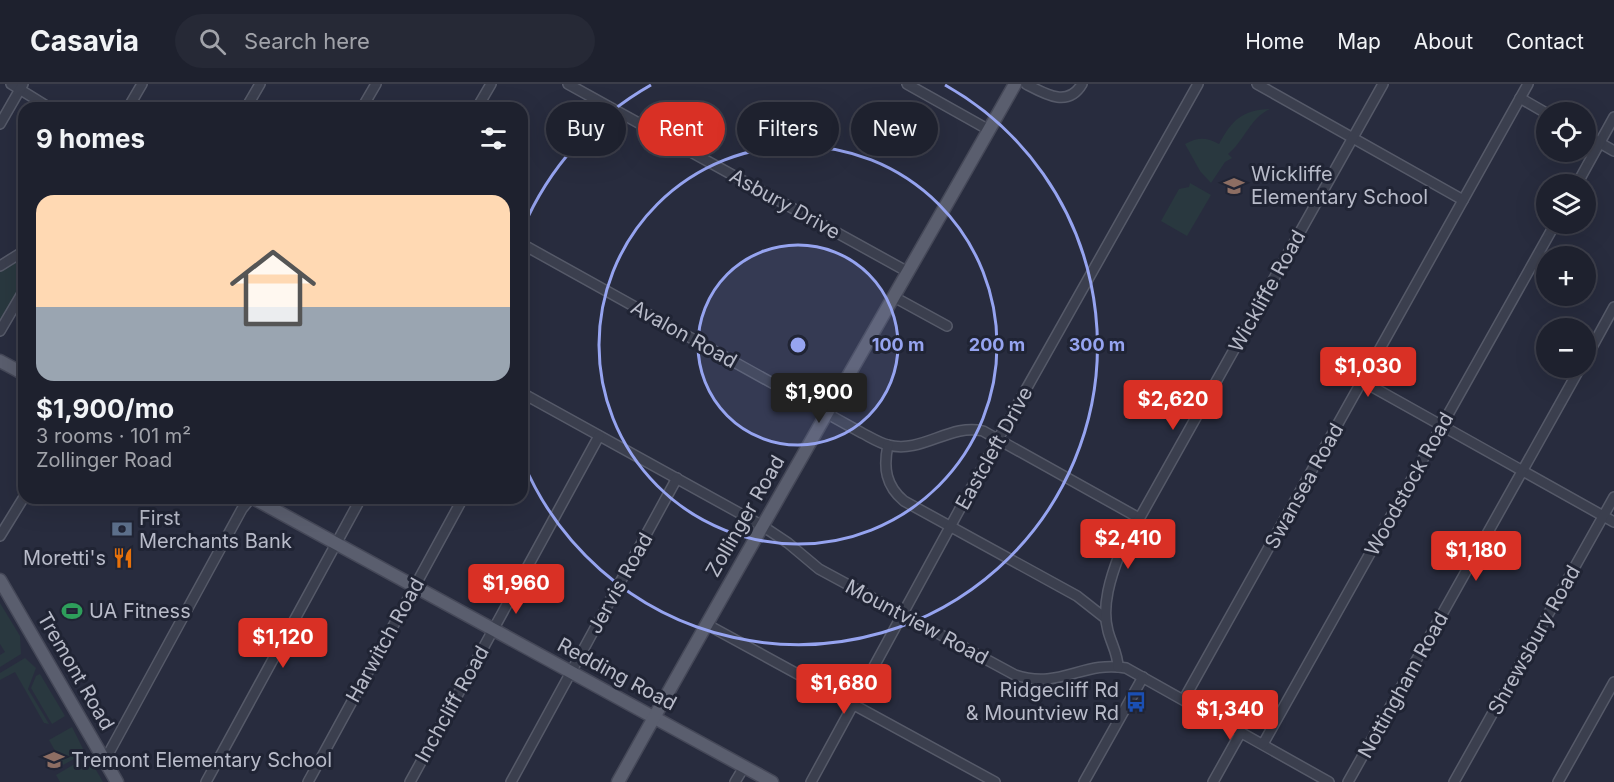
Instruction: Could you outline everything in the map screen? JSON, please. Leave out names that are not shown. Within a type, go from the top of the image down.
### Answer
[{"type":"main road","name":"Zollinger Road","points":[[618,782],[761,525],[828,414],[1015,84]]},
{"type":"main road","points":[[0,361],[18,371]]},
{"type":"main road","name":"Redding Road","points":[[263,504],[772,782]]},
{"type":"main road","name":"Tremont Road","points":[[0,580],[117,782]]},
{"type":"street","points":[[10,84],[21,87],[42,102]]},
{"type":"street","points":[[132,102],[142,84]]},
{"type":"street","points":[[250,102],[260,84]]},
{"type":"street","points":[[366,102],[376,84]]},
{"type":"street","points":[[480,102],[491,84]]},
{"type":"street","name":"Asbury Drive","points":[[568,84],[908,272]]},
{"type":"street","points":[[907,84],[989,130]]},
{"type":"street","points":[[1026,84],[1060,99],[1070,96],[1082,84]]},
{"type":"street","name":"Eastcleft Drive","points":[[811,782],[998,439],[1198,84]]},
{"type":"street","points":[[1257,84],[1463,200]]},
{"type":"street","name":"Wickliffe Road","points":[[1118,667],[1105,618],[1107,599],[1116,565],[1139,518],[1383,84]]},
{"type":"street","name":"Swansea Road","points":[[1184,699],[1528,84]]},
{"type":"street","points":[[0,124],[21,87]]},
{"type":"street","points":[[1520,98],[1536,107]]},
{"type":"street","points":[[1583,174],[1614,117]]},
{"type":"street","points":[[1596,141],[1614,151]]},
{"type":"street","name":"Woodstock Road","points":[[1263,744],[1549,234]]},
{"type":"street","name":"Avalon Road","points":[[528,247],[862,433],[888,445],[918,445],[968,429],[983,431],[1139,518]]},
{"type":"street","points":[[0,266],[18,255]]},
{"type":"street","points":[[894,297],[947,326]]},
{"type":"street","points":[[0,331],[18,300]]},
{"type":"street","points":[[1596,340],[1614,307]]},
{"type":"street","name":"Nottingham Road","points":[[1348,782],[1574,378]]},
{"type":"street","points":[[1362,381],[1614,522]]},
{"type":"street","name":"Mountview Road","points":[[528,396],[761,525],[788,543],[819,569],[1023,677],[1043,681],[1054,680],[1091,669],[1118,667],[1143,677],[1184,699],[1329,782]]},
{"type":"street","name":"Inchcliff Road","points":[[410,782],[598,436]]},
{"type":"street","points":[[888,445],[885,466],[891,487],[904,501],[1077,596],[1105,618]]},
{"type":"street","name":"Jervis Road","points":[[511,782],[677,478]]},
{"type":"street","name":"Shrewsbury Road","points":[[1454,782],[1614,497]]},
{"type":"street","points":[[0,536],[20,504]]},
{"type":"street","points":[[105,760],[245,504]]},
{"type":"street","points":[[206,782],[358,504]]},
{"type":"street","name":"Harwitch Road","points":[[308,782],[460,504]]},
{"type":"street","points":[[706,624],[995,782]]},
{"type":"street","points":[[1084,782],[1143,677]]},
{"type":"street","points":[[1558,782],[1614,682]]},
{"type":"street","points":[[1213,782],[1241,732]]},
{"type":"street","points":[[735,782],[744,767]]},
{"type":"shaded area","points":[[1270,109],[1257,118],[1228,154],[1232,158],[1225,162],[1211,183],[1200,171],[1185,144],[1202,139],[1219,144],[1239,118],[1245,114]]},
{"type":"shaded area","points":[[1190,183],[1211,195],[1187,236],[1161,221],[1179,189],[1189,187]]},
{"type":"shaded area","points":[[18,262],[18,292],[0,323],[0,272]]},
{"type":"shaded area","points":[[0,603],[20,636],[21,654],[0,667],[0,655],[5,652],[0,644]]},
{"type":"shaded area","points":[[25,658],[36,668],[28,689],[49,724],[44,723],[15,672],[0,680],[0,673]]},
{"type":"shaded area","points":[[40,674],[65,716],[52,724],[31,688],[36,676]]},
{"type":"shaded area","points":[[72,727],[85,753],[63,765],[49,740]]},
{"type":"shaded area","points":[[88,756],[103,782],[60,782],[56,775]]},
{"type":"place","name":"Wickliffe Elementary School","points":[[1234,186]]},
{"type":"place","name":"First Merchants Bank","points":[[122,529]]},
{"type":"place","name":"Moretti's","points":[[123,558]]},
{"type":"place","name":"UA Fitness","points":[[72,611]]},
{"type":"place","name":"Ridgecliff Rd & Mountview Rd","points":[[1136,702]]},
{"type":"place","name":"Tremont Elementary School","points":[[54,760]]}]
